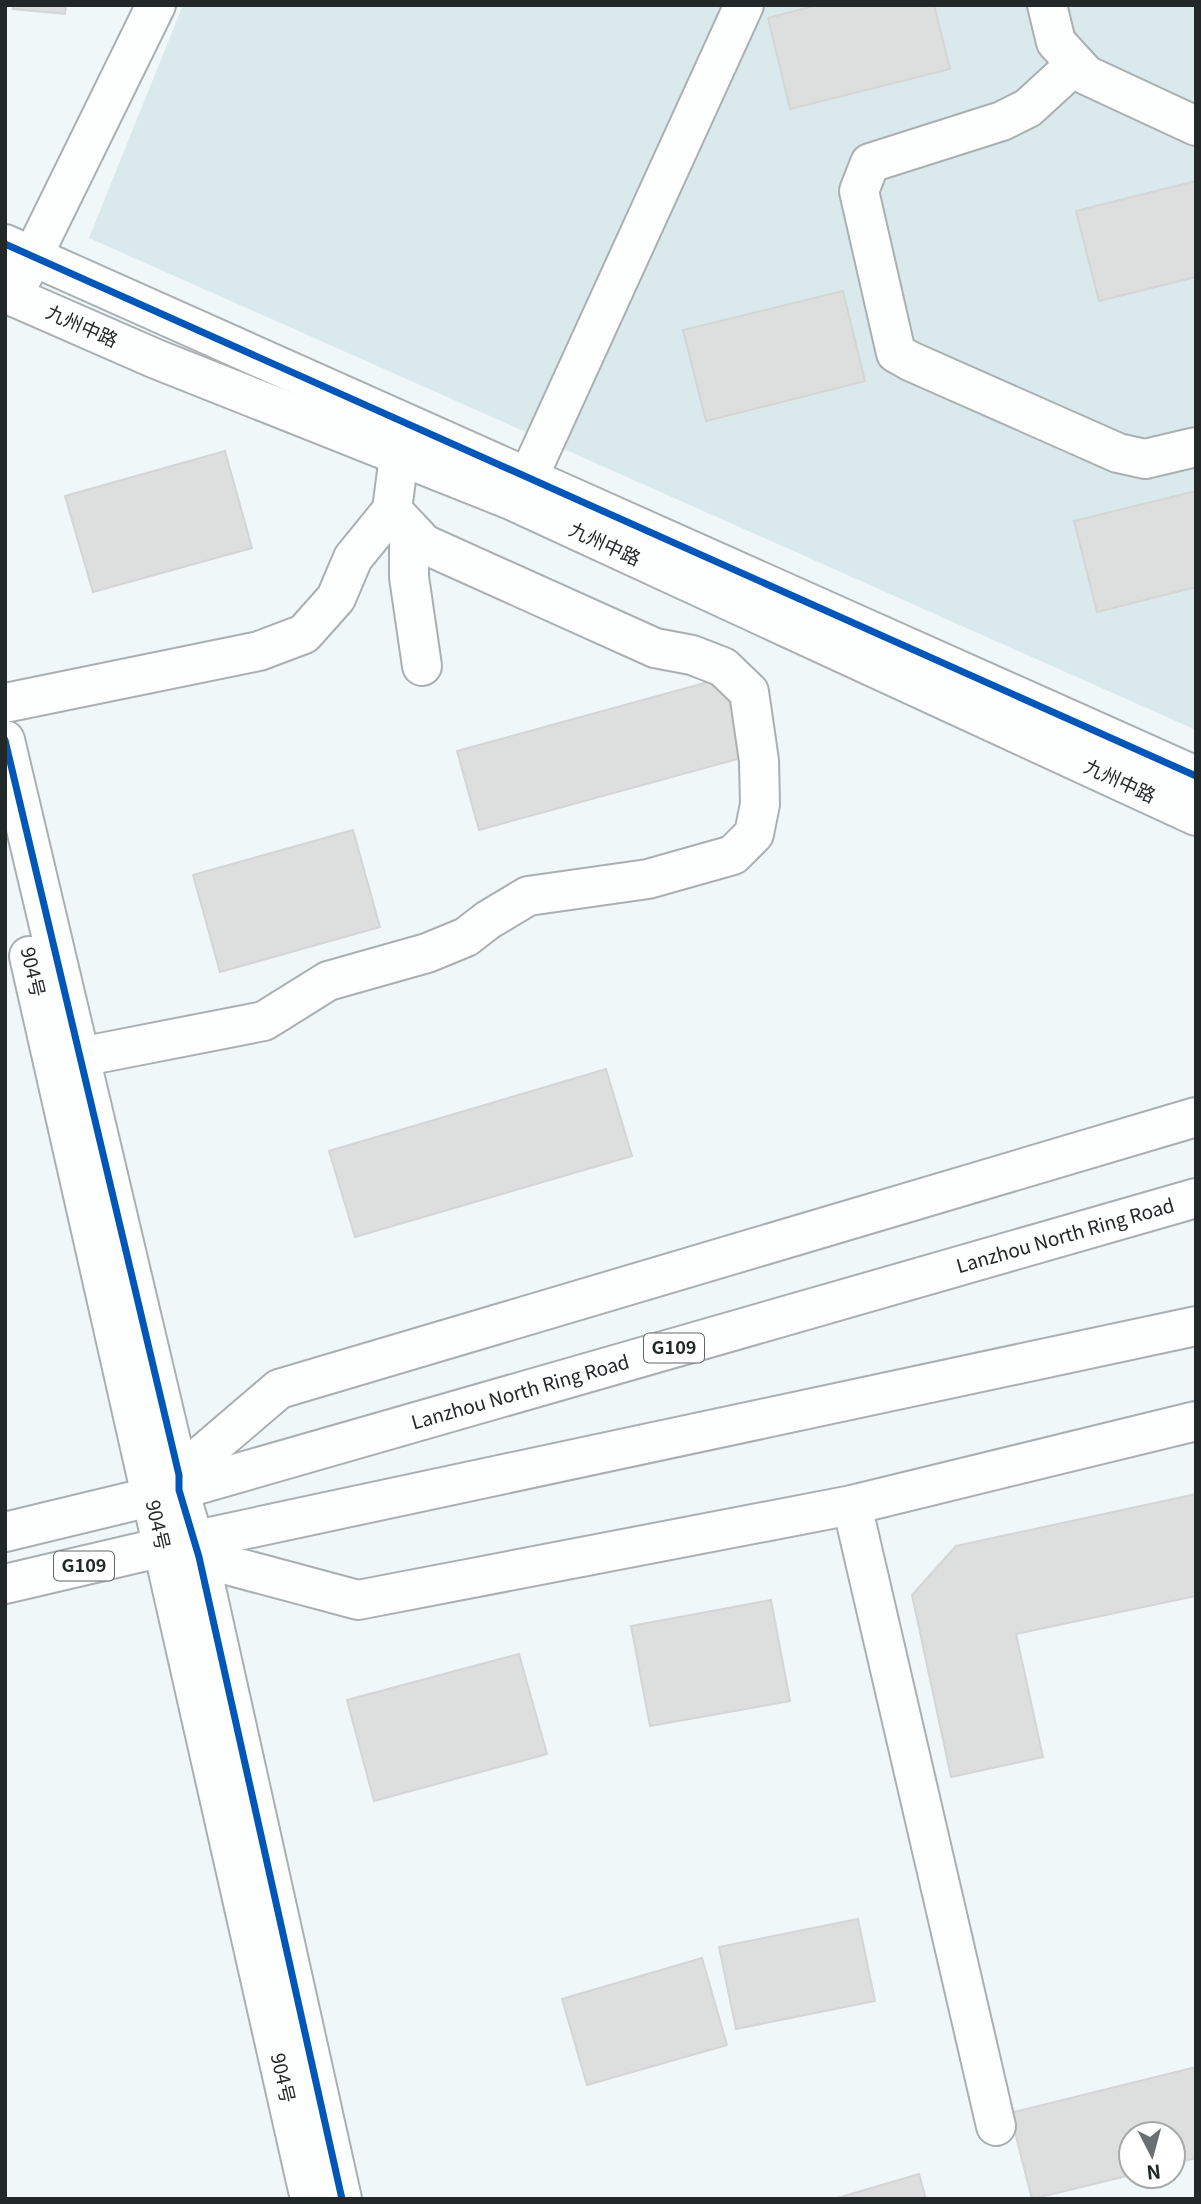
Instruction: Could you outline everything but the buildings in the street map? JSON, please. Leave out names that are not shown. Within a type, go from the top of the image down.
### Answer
[{"type":"main road","points":[[9,294],[19,250],[156,5]]},
{"type":"main road","points":[[528,478],[744,5]]},
{"type":"main road","points":[[1047,5],[1056,42],[1086,75],[1196,126]]},
{"type":"main road","points":[[1076,64],[1028,108],[1002,121],[870,163],[859,191],[896,353],[1118,453],[1145,459],[1196,447]]},
{"type":"main road","points":[[19,250],[1196,776]]},
{"type":"main road","name":"九州中路","points":[[9,294],[156,359],[511,500],[1196,817]]},
{"type":"main road","points":[[399,456],[401,519],[422,666]]},
{"type":"main road","points":[[5,703],[258,651],[304,634],[336,598],[353,558],[401,519]]},
{"type":"main road","points":[[80,1057],[264,1021],[328,981],[427,953],[466,937],[528,896],[648,878],[733,855],[754,834],[760,793],[750,692],[723,667],[692,655],[655,648],[424,544],[401,519]]},
{"type":"main road","points":[[5,740],[80,1057],[170,1488]]},
{"type":"main road","name":"904号","points":[[5,851],[186,1548],[310,2199]]},
{"type":"main road","points":[[170,1488],[279,1389],[1196,1117]]},
{"type":"main road","name":"Lanzhou North Ring Road","points":[[5,1532],[170,1488],[1196,1198]]},
{"type":"main road","name":"G109","points":[[5,1584],[186,1548],[1196,1326]]},
{"type":"main road","points":[[186,1548],[358,1600],[852,1505],[1196,1421]]},
{"type":"main road","points":[[852,1505],[996,2126]]},
{"type":"main road","points":[[186,1548],[342,2199]]},
{"type":"shaded area","points":[[183,5],[1196,5],[1196,730],[89,238]]},
{"type":"cycle path","points":[[5,244],[1196,776]]},
{"type":"cycle path","points":[[5,740],[179,1475],[179,1490],[199,1557],[342,2199]]}]
